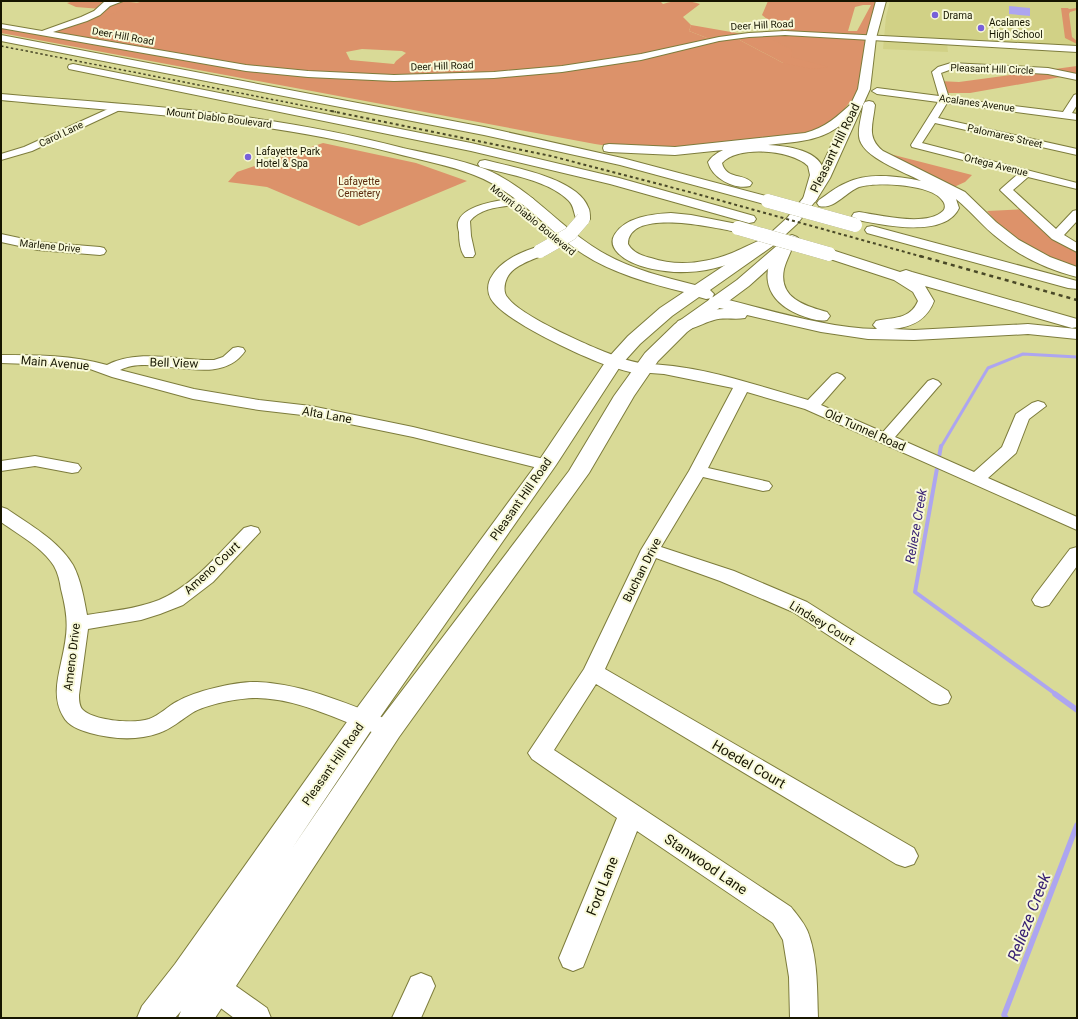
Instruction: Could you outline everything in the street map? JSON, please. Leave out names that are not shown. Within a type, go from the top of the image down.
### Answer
[{"type":"main road","name":"Pleasant Hill Road","points":[[863,104],[871,38],[882,1]]},
{"type":"main road","points":[[884,36],[890,1]]},
{"type":"main road","points":[[1,38],[427,119],[772,197]]},
{"type":"main road","points":[[62,65],[457,144],[645,189],[744,223],[834,249],[1077,325]]},
{"type":"main road","name":"Pleasant Hill Road","points":[[376,724],[578,473],[642,369],[661,346],[684,325],[752,276],[805,226],[817,201],[823,178],[863,104],[878,87]]},
{"type":"main road","name":"Mount Diablo Boulevard","points":[[1,97],[58,103],[69,106],[261,122],[350,139],[478,172],[510,187],[562,246],[585,261],[630,280],[693,293]]},
{"type":"main road","points":[[571,143],[630,150],[661,151],[691,150],[793,139],[829,130],[863,104]]},
{"type":"main road","points":[[863,104],[865,137],[866,141],[873,150],[885,158],[960,195],[1004,237],[1026,251],[1054,264],[1077,272]]},
{"type":"main road","points":[[300,113],[320,122],[449,154],[744,223]]},
{"type":"main road","points":[[427,119],[463,122],[571,143],[857,220],[1077,276]]},
{"type":"main road","points":[[772,197],[722,175],[717,171],[715,166],[717,158],[729,152],[751,148],[778,150],[802,156],[815,165],[817,170],[817,201],[855,184],[876,180],[892,180],[920,184],[932,188],[942,193],[949,199],[952,205],[952,210],[947,215],[929,221],[899,222],[857,220]]},
{"type":"main road","points":[[449,154],[544,181],[566,190],[573,195],[582,206],[583,219],[580,226],[572,234],[511,265],[498,278],[496,292],[500,300],[518,315],[614,362],[642,369]]},
{"type":"main road","name":"Mount Diablo Boulevard","points":[[521,201],[587,250],[624,269],[716,302],[775,317]]},
{"type":"main road","name":"Pleasant Hill Road","points":[[154,1018],[202,981],[376,724],[614,362],[645,330],[666,312],[769,242],[817,201]]},
{"type":"main road","points":[[744,223],[680,218],[658,219],[638,223],[629,227],[623,232],[620,238],[620,244],[623,250],[631,256],[644,262],[676,268],[716,264],[769,242]]},
{"type":"main road","points":[[857,220],[1077,286]]},
{"type":"main road","points":[[785,246],[775,270],[775,285],[778,292],[785,300],[802,310],[844,322],[877,326],[903,322],[917,316],[924,308],[926,301],[924,295],[911,282],[834,249]]},
{"type":"main road","points":[[834,249],[1077,313]]},
{"type":"main road","points":[[624,269],[674,280],[691,281],[706,278],[732,268]]},
{"type":"main road","points":[[684,325],[713,314],[736,314],[775,317],[821,327],[868,334],[914,335],[1022,329],[1077,334]]},
{"type":"main road","name":"Pleasant Hill Road","points":[[195,1018],[202,981]]},
{"type":"street","points":[[43,33],[84,19],[97,13],[107,4],[119,1]]},
{"type":"street","name":"Deer Hill Road","points":[[1,26],[246,68],[308,74],[394,78],[460,77],[562,69],[641,57],[719,39],[749,35],[785,33],[871,38],[884,36],[1077,49]]},
{"type":"street","name":"Pleasant Hill Circle","points":[[945,99],[936,72],[951,66],[1048,71],[1077,77]]},
{"type":"street","name":"Acalanes Avenue","points":[[878,87],[945,99],[1077,117]]},
{"type":"street","points":[[1066,116],[1077,97]]},
{"type":"street","points":[[933,120],[945,99]]},
{"type":"street","name":"Carol Lane","points":[[1,157],[28,149],[115,109]]},
{"type":"street","name":"Ortega Avenue","points":[[933,120],[916,145],[1077,186]]},
{"type":"street","name":"Palomares Street","points":[[933,120],[1077,152]]},
{"type":"street","points":[[1026,173],[1006,190],[1056,236],[1077,248]]},
{"type":"street","points":[[469,254],[465,236],[465,217],[479,209],[521,201]]},
{"type":"street","points":[[1056,236],[1077,214]]},
{"type":"street","name":"Marlene Drive","points":[[1,238],[14,242],[100,251]]},
{"type":"street","name":"Bell View","points":[[109,370],[114,365],[126,362],[199,365],[222,363],[228,361],[238,351]]},
{"type":"street","name":"Main Avenue","points":[[1,359],[82,364],[109,370]]},
{"type":"street","name":"Old Tunnel Road","points":[[642,369],[664,369],[742,386],[811,406],[1077,524]]},
{"type":"street","name":"Alta Lane","points":[[109,370],[117,374],[193,394],[259,405],[311,411],[413,432],[546,465]]},
{"type":"street","points":[[811,406],[837,378]]},
{"type":"street","points":[[885,439],[933,384]]},
{"type":"street","name":"Buchan Drive","points":[[540,753],[593,672],[650,550],[698,471],[742,386]]},
{"type":"street","points":[[977,479],[1010,449],[1022,417],[1038,406]]},
{"type":"street","points":[[1,466],[35,462],[72,468]]},
{"type":"street","points":[[698,471],[763,486]]},
{"type":"street","name":"Ameno Drive","points":[[1,513],[51,551],[64,566],[78,624],[67,697],[72,712],[89,724],[114,729],[139,729],[153,726],[191,704],[221,696],[256,690],[304,697],[376,724]]},
{"type":"street","name":"Ameno Court","points":[[78,624],[144,611],[176,600],[200,583],[251,532]]},
{"type":"street","name":"Lindsey Court","points":[[650,550],[728,576],[800,607],[940,697]]},
{"type":"street","points":[[1042,600],[1077,553]]},
{"type":"street","name":"Hoedel Court","points":[[593,672],[905,856]]},
{"type":"street","name":"Stanwood Lane","points":[[540,753],[782,916],[796,936],[803,977],[804,1018]]},
{"type":"street","name":"Ford Lane","points":[[573,958],[631,814]]},
{"type":"street","points":[[202,981],[257,1018]]},
{"type":"street","points":[[406,1018],[421,986]]},
{"type":"shaded area","points":[[119,1],[140,3],[106,16],[84,19]]},
{"type":"shaded area","name":"Acalanes High School","points":[[890,1],[1077,1],[1077,49],[947,43],[948,52],[883,49],[886,17]]},
{"type":"shaded area","points":[[1009,6],[1030,8],[1030,16],[1009,14]]},
{"type":"shaded area","points":[[691,25],[771,39],[792,50],[791,57],[828,67],[813,69],[783,63],[734,37],[719,39],[707,38],[689,31]]},
{"type":"shaded area","points":[[886,153],[972,175],[965,182],[954,187]]},
{"type":"shaded area","points":[[1026,209],[1077,248],[1077,270],[1041,256],[1000,226],[987,211]]},
{"type":"green space","points":[[74,1],[119,1],[101,9],[76,7],[67,3]]},
{"type":"green space","points":[[143,1],[660,1],[663,4],[686,1],[700,4],[683,17],[691,25],[689,31],[707,38],[719,39],[734,37],[783,63],[791,57],[749,35],[784,33],[762,15],[768,1],[881,1],[864,89],[849,103],[836,120],[813,133],[688,148],[608,146],[595,144],[1,33],[1,26],[43,33]],"holes":[[[871,5],[857,31],[848,31],[855,7]],[[362,49],[402,51],[406,53],[394,64],[350,60],[346,52]]]},
{"type":"green space","points":[[1061,8],[1077,8],[1077,10],[1070,12],[1069,14],[1072,37],[1077,41],[1077,44],[1065,38]]},
{"type":"green space","points":[[1077,66],[1077,77],[1072,75],[970,93],[944,93],[939,81],[959,82]]},
{"type":"green space","name":"Lafayette Cemetery","points":[[323,143],[416,163],[467,181],[359,226],[267,187],[228,182],[237,172]]},
{"type":"waterway","name":"Relieze Creek","points":[[941,447],[988,368],[1023,354],[1077,357]]},
{"type":"waterway","name":"Relieze Creek","points":[[941,446],[915,592],[1057,695]]},
{"type":"waterway","name":"Relieze Creek","points":[[1055,694],[1077,710]]},
{"type":"waterway","name":"Relieze Creek","points":[[1006,1018],[1004,1015],[1077,825]]},
{"type":"railway","points":[[1,46],[333,111]]},
{"type":"railway","points":[[333,111],[551,156],[697,194],[923,257]]},
{"type":"railway","points":[[920,256],[1077,300]]},
{"type":"place","name":"Drama","points":[[935,15]]},
{"type":"place","name":"Acalanes High School","points":[[981,28]]},
{"type":"place","name":"Lafayette Park Hotel & Spa","points":[[248,157]]}]
